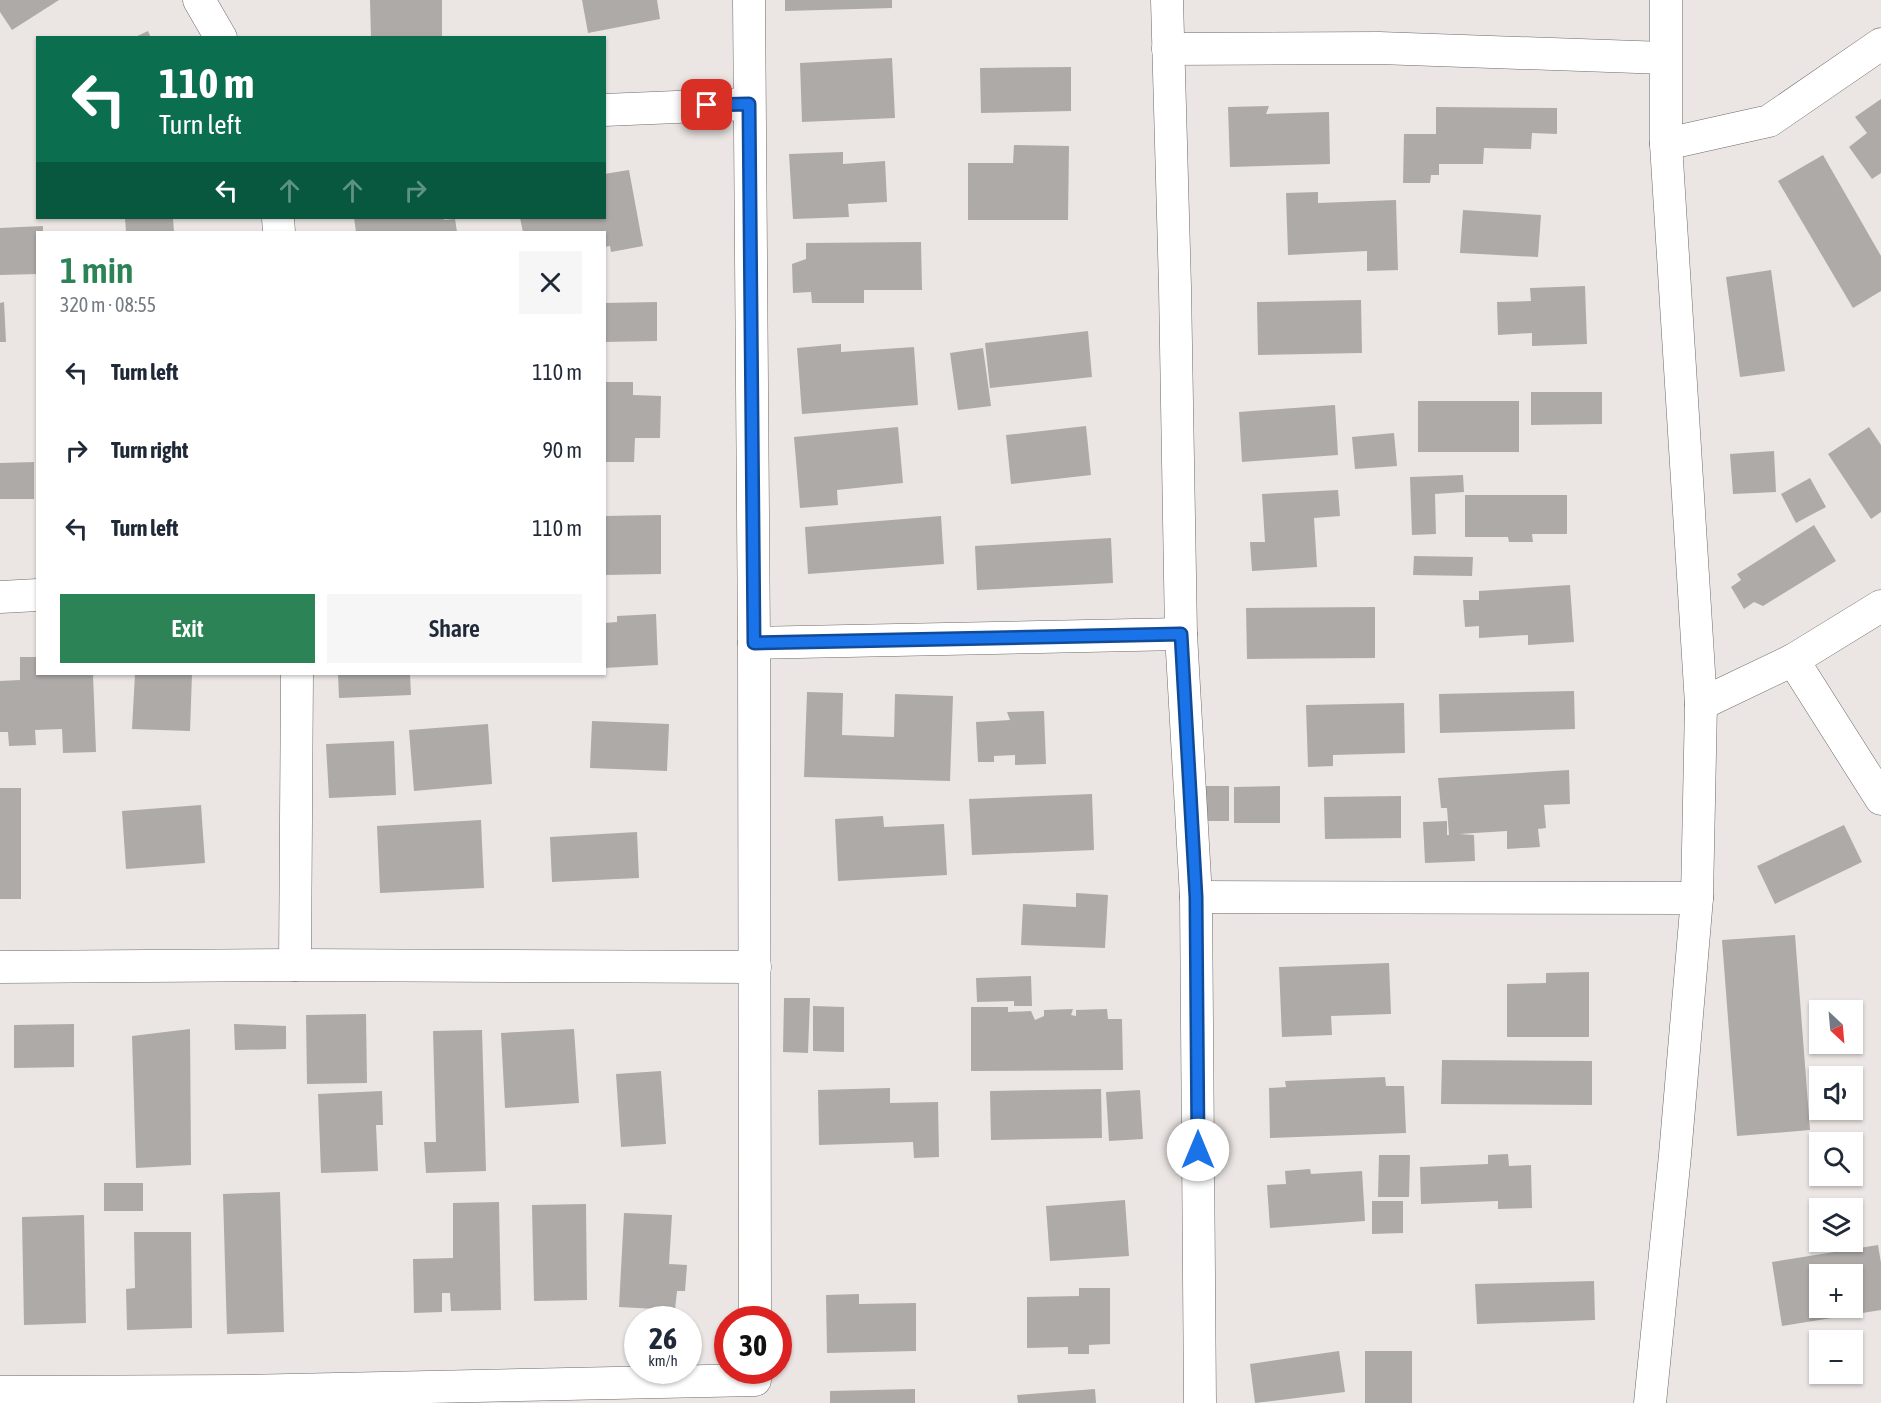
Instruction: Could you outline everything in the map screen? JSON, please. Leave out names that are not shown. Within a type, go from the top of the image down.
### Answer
[{"type":"street","points":[[199,0],[220,36]]},
{"type":"street","points":[[749,0],[754,643],[755,1306]]},
{"type":"street","points":[[1167,0],[1181,634],[1196,897],[1200,1403]]},
{"type":"street","points":[[1650,1403],[1675,1155],[1697,897],[1701,704],[1666,144],[1666,0]]},
{"type":"street","points":[[1666,144],[1769,121],[1881,44]]},
{"type":"street","points":[[1168,49],[1379,48],[1665,58]]},
{"type":"street","points":[[606,110],[749,104]]},
{"type":"street","points":[[0,597],[36,595]]},
{"type":"street","points":[[1701,704],[1793,660],[1881,606]]},
{"type":"street","points":[[754,643],[1181,634]]},
{"type":"street","points":[[1793,660],[1881,800]]},
{"type":"street","points":[[295,965],[297,675]]},
{"type":"street","points":[[1196,897],[1697,897]]},
{"type":"street","points":[[0,967],[295,965],[755,967]]},
{"type":"street","points":[[0,1392],[755,1385]]},
{"type":"building","points":[[0,0],[59,0],[12,30],[0,12]]},
{"type":"building","points":[[370,0],[442,0],[442,36],[371,36]]},
{"type":"building","points":[[582,0],[657,0],[660,19],[588,33]]},
{"type":"building","points":[[785,0],[892,0],[892,8],[785,11]]},
{"type":"building","points":[[148,31],[150,36],[137,36]]},
{"type":"building","points":[[892,58],[895,118],[802,122],[800,63]]},
{"type":"building","points":[[1071,67],[1071,111],[981,113],[980,68]]},
{"type":"building","points":[[1881,99],[1881,173],[1872,179],[1849,147],[1867,133],[1855,117]]},
{"type":"building","points":[[1269,106],[1266,114],[1329,112],[1330,164],[1230,167],[1228,107]]},
{"type":"building","points":[[1436,107],[1557,108],[1557,134],[1532,133],[1531,149],[1484,148],[1483,164],[1439,164],[1439,175],[1431,175],[1430,183],[1403,183],[1404,134],[1436,134]]},
{"type":"building","points":[[1014,145],[1069,146],[1068,220],[968,220],[968,163],[1013,163]]},
{"type":"building","points":[[843,152],[843,164],[885,161],[887,202],[848,204],[849,217],[793,219],[789,154]]},
{"type":"building","points":[[1823,155],[1881,256],[1881,291],[1853,308],[1778,181]]},
{"type":"building","points":[[629,170],[643,246],[611,252],[610,246],[606,247],[606,231],[523,231],[520,219],[606,219],[606,174]]},
{"type":"building","points":[[1318,192],[1318,203],[1396,200],[1398,270],[1367,271],[1367,251],[1288,255],[1286,193]]},
{"type":"building","points":[[1463,210],[1541,215],[1538,257],[1460,253]]},
{"type":"building","points":[[125,219],[173,219],[174,231],[126,231]]},
{"type":"building","points":[[354,219],[455,219],[457,231],[356,231]]},
{"type":"building","points":[[43,226],[43,231],[36,231],[36,274],[0,275],[0,228]]},
{"type":"building","points":[[921,242],[922,290],[864,290],[864,303],[812,303],[811,292],[793,293],[792,264],[806,259],[806,243]]},
{"type":"building","points":[[1771,270],[1785,371],[1740,377],[1726,277]]},
{"type":"building","points":[[1585,286],[1587,344],[1532,346],[1532,333],[1498,335],[1497,302],[1531,301],[1530,288]]},
{"type":"building","points":[[1361,300],[1362,353],[1258,355],[1257,302]]},
{"type":"building","points":[[4,302],[6,342],[0,342],[0,303]]},
{"type":"building","points":[[657,302],[657,341],[606,342],[606,303]]},
{"type":"building","points":[[1088,331],[1092,377],[990,388],[985,343]]},
{"type":"building","points":[[841,344],[841,352],[914,347],[918,405],[802,414],[797,348]]},
{"type":"building","points":[[983,348],[991,406],[958,410],[950,353]]},
{"type":"building","points":[[606,382],[633,382],[633,395],[661,396],[660,438],[635,438],[634,462],[606,462]]},
{"type":"building","points":[[1531,392],[1602,392],[1602,424],[1531,425]]},
{"type":"building","points":[[1418,401],[1519,401],[1519,452],[1418,452]]},
{"type":"building","points":[[1335,405],[1338,455],[1242,462],[1239,412]]},
{"type":"building","points":[[1086,426],[1091,475],[1011,484],[1006,435]]},
{"type":"building","points":[[898,427],[903,483],[837,490],[838,505],[800,508],[794,437]]},
{"type":"building","points":[[1869,427],[1881,445],[1881,512],[1871,519],[1828,454]]},
{"type":"building","points":[[1394,433],[1397,466],[1355,469],[1352,437]]},
{"type":"building","points":[[1774,451],[1776,492],[1733,494],[1730,454]]},
{"type":"building","points":[[34,462],[34,499],[0,499],[0,463]]},
{"type":"building","points":[[1463,475],[1464,492],[1435,494],[1436,534],[1412,535],[1410,477]]},
{"type":"building","points":[[1810,478],[1826,507],[1796,523],[1781,494]]},
{"type":"building","points":[[1338,490],[1340,516],[1314,518],[1317,567],[1252,571],[1250,542],[1265,542],[1262,494]]},
{"type":"building","points":[[1465,495],[1567,495],[1567,534],[1532,534],[1533,542],[1509,542],[1508,537],[1465,537]]},
{"type":"building","points":[[661,515],[661,574],[606,575],[606,516]]},
{"type":"building","points":[[941,516],[944,564],[808,574],[805,527]]},
{"type":"building","points":[[1814,525],[1836,561],[1763,606],[1754,602],[1744,609],[1731,587],[1741,580],[1737,574]]},
{"type":"building","points":[[1111,538],[1113,583],[977,590],[975,546]]},
{"type":"building","points":[[1414,556],[1473,557],[1472,576],[1413,575]]},
{"type":"building","points":[[1570,585],[1574,642],[1528,645],[1528,635],[1479,638],[1479,626],[1465,627],[1463,600],[1479,600],[1479,591]]},
{"type":"building","points":[[1375,607],[1375,658],[1247,659],[1246,608]]},
{"type":"building","points":[[656,614],[658,665],[606,668],[606,623],[617,622],[617,616]]},
{"type":"building","points":[[20,657],[36,657],[36,675],[93,675],[96,752],[63,753],[62,729],[35,730],[36,745],[9,746],[8,732],[0,732],[0,681],[20,680]]},
{"type":"building","points":[[135,675],[192,675],[190,731],[132,729]]},
{"type":"building","points":[[338,675],[410,675],[411,695],[339,698]]},
{"type":"building","points":[[1574,691],[1575,729],[1440,733],[1439,694]]},
{"type":"building","points":[[807,692],[843,693],[842,735],[894,737],[895,694],[953,696],[950,781],[804,777]]},
{"type":"building","points":[[1404,703],[1405,753],[1333,755],[1333,766],[1308,767],[1306,705]]},
{"type":"building","points":[[1044,711],[1046,764],[1015,765],[1015,755],[994,756],[994,762],[978,762],[976,722],[1010,720],[1007,712]]},
{"type":"building","points":[[592,721],[669,724],[667,771],[590,768]]},
{"type":"building","points":[[488,724],[492,784],[414,791],[409,730]]},
{"type":"building","points":[[394,741],[396,795],[329,798],[326,744]]},
{"type":"building","points":[[1569,770],[1570,804],[1544,805],[1546,828],[1538,829],[1540,847],[1507,849],[1507,831],[1459,834],[1474,835],[1475,861],[1425,863],[1423,822],[1447,821],[1447,835],[1449,835],[1447,808],[1441,808],[1438,778]]},
{"type":"building","points":[[1205,786],[1229,786],[1229,821],[1206,821]]},
{"type":"building","points":[[1280,786],[1280,823],[1234,823],[1234,787]]},
{"type":"building","points":[[0,788],[21,788],[21,899],[0,899]]},
{"type":"building","points":[[1092,794],[1094,850],[972,855],[969,799]]},
{"type":"building","points":[[1401,796],[1401,838],[1325,839],[1324,797]]},
{"type":"building","points":[[201,805],[205,863],[126,869],[122,811]]},
{"type":"building","points":[[883,816],[884,827],[944,824],[947,875],[838,881],[835,819]]},
{"type":"building","points":[[481,820],[484,888],[380,893],[377,826]]},
{"type":"building","points":[[1844,825],[1862,862],[1775,904],[1757,866]]},
{"type":"building","points":[[637,832],[639,878],[552,882],[550,837]]},
{"type":"building","points":[[1076,893],[1108,895],[1105,948],[1021,945],[1023,904],[1076,907]]},
{"type":"building","points":[[1795,935],[1810,1130],[1737,1136],[1722,940]]},
{"type":"building","points":[[1389,963],[1391,1014],[1331,1016],[1332,1035],[1282,1037],[1279,967]]},
{"type":"building","points":[[1589,972],[1589,1037],[1507,1037],[1507,984],[1546,983],[1546,973]]},
{"type":"building","points":[[1031,976],[1032,1006],[1014,1006],[1014,1001],[977,1002],[976,978]]},
{"type":"building","points":[[784,998],[810,998],[808,1053],[783,1052]]},
{"type":"building","points":[[813,1006],[844,1007],[844,1052],[813,1051]]},
{"type":"building","points":[[971,1007],[1008,1007],[1008,1012],[1031,1011],[1035,1020],[1044,1016],[1044,1010],[1073,1009],[1071,1015],[1076,1016],[1076,1010],[1107,1009],[1108,1019],[1122,1019],[1123,1070],[971,1071]]},
{"type":"building","points":[[366,1014],[367,1083],[307,1084],[306,1015]]},
{"type":"building","points":[[74,1024],[74,1067],[14,1068],[14,1025]]},
{"type":"building","points":[[234,1024],[286,1026],[286,1049],[235,1050]]},
{"type":"building","points":[[190,1029],[191,1165],[136,1168],[132,1036]]},
{"type":"building","points":[[574,1029],[579,1103],[505,1108],[501,1033]]},
{"type":"building","points":[[482,1030],[486,1171],[426,1173],[424,1142],[436,1142],[433,1031]]},
{"type":"building","points":[[1442,1060],[1592,1061],[1592,1105],[1441,1104]]},
{"type":"building","points":[[661,1071],[666,1144],[621,1147],[616,1074]]},
{"type":"building","points":[[1385,1077],[1386,1086],[1404,1086],[1406,1133],[1270,1138],[1269,1088],[1286,1087],[1285,1081]]},
{"type":"building","points":[[890,1088],[890,1103],[938,1102],[939,1157],[914,1158],[913,1142],[819,1145],[818,1090]]},
{"type":"building","points":[[1101,1089],[1102,1138],[991,1140],[990,1091]]},
{"type":"building","points":[[1140,1090],[1143,1139],[1109,1141],[1106,1092]]},
{"type":"building","points":[[382,1091],[383,1125],[376,1125],[378,1171],[321,1173],[318,1094]]},
{"type":"building","points":[[1508,1154],[1509,1166],[1531,1165],[1532,1208],[1498,1209],[1498,1201],[1421,1204],[1420,1167],[1488,1164],[1488,1155]]},
{"type":"building","points":[[1379,1155],[1410,1155],[1409,1197],[1378,1197]]},
{"type":"building","points":[[1310,1169],[1311,1174],[1362,1171],[1365,1221],[1270,1228],[1267,1185],[1286,1184],[1285,1171]]},
{"type":"building","points":[[104,1183],[143,1183],[143,1211],[104,1211]]},
{"type":"building","points":[[280,1192],[284,1332],[227,1334],[223,1194]]},
{"type":"building","points":[[1125,1200],[1129,1256],[1050,1261],[1046,1206]]},
{"type":"building","points":[[1372,1201],[1403,1201],[1403,1233],[1372,1234]]},
{"type":"building","points":[[499,1202],[501,1310],[451,1311],[450,1293],[442,1293],[442,1312],[414,1313],[413,1259],[453,1258],[453,1203]]},
{"type":"building","points":[[586,1204],[587,1300],[534,1301],[532,1205]]},
{"type":"building","points":[[624,1213],[672,1215],[669,1264],[687,1265],[685,1291],[677,1291],[675,1306],[619,1307]]},
{"type":"building","points":[[84,1215],[86,1323],[24,1325],[22,1217]]},
{"type":"building","points":[[134,1232],[191,1232],[192,1328],[127,1330],[126,1289],[135,1288]]},
{"type":"building","points":[[1878,1245],[1881,1263],[1881,1310],[1863,1313],[1863,1264],[1809,1264],[1809,1318],[1832,1318],[1782,1326],[1772,1262],[1834,1252],[1863,1252],[1863,1247]]},
{"type":"building","points":[[1594,1281],[1595,1320],[1477,1324],[1475,1284]]},
{"type":"building","points":[[1079,1288],[1110,1288],[1110,1344],[1089,1345],[1089,1354],[1068,1354],[1068,1347],[1027,1348],[1027,1297],[1079,1296]]},
{"type":"building","points":[[859,1294],[859,1304],[916,1303],[916,1351],[827,1353],[826,1295]]},
{"type":"building","points":[[1339,1351],[1345,1392],[1255,1403],[1250,1364]]},
{"type":"building","points":[[1365,1351],[1412,1351],[1412,1403],[1365,1403]]},
{"type":"building","points":[[915,1389],[915,1403],[830,1403],[830,1391]]},
{"type":"building","points":[[1095,1389],[1096,1403],[1018,1403],[1017,1395]]},
{"type":"route","points":[[707,105],[749,104],[754,643],[1181,634],[1196,897],[1198,1150]]}]
